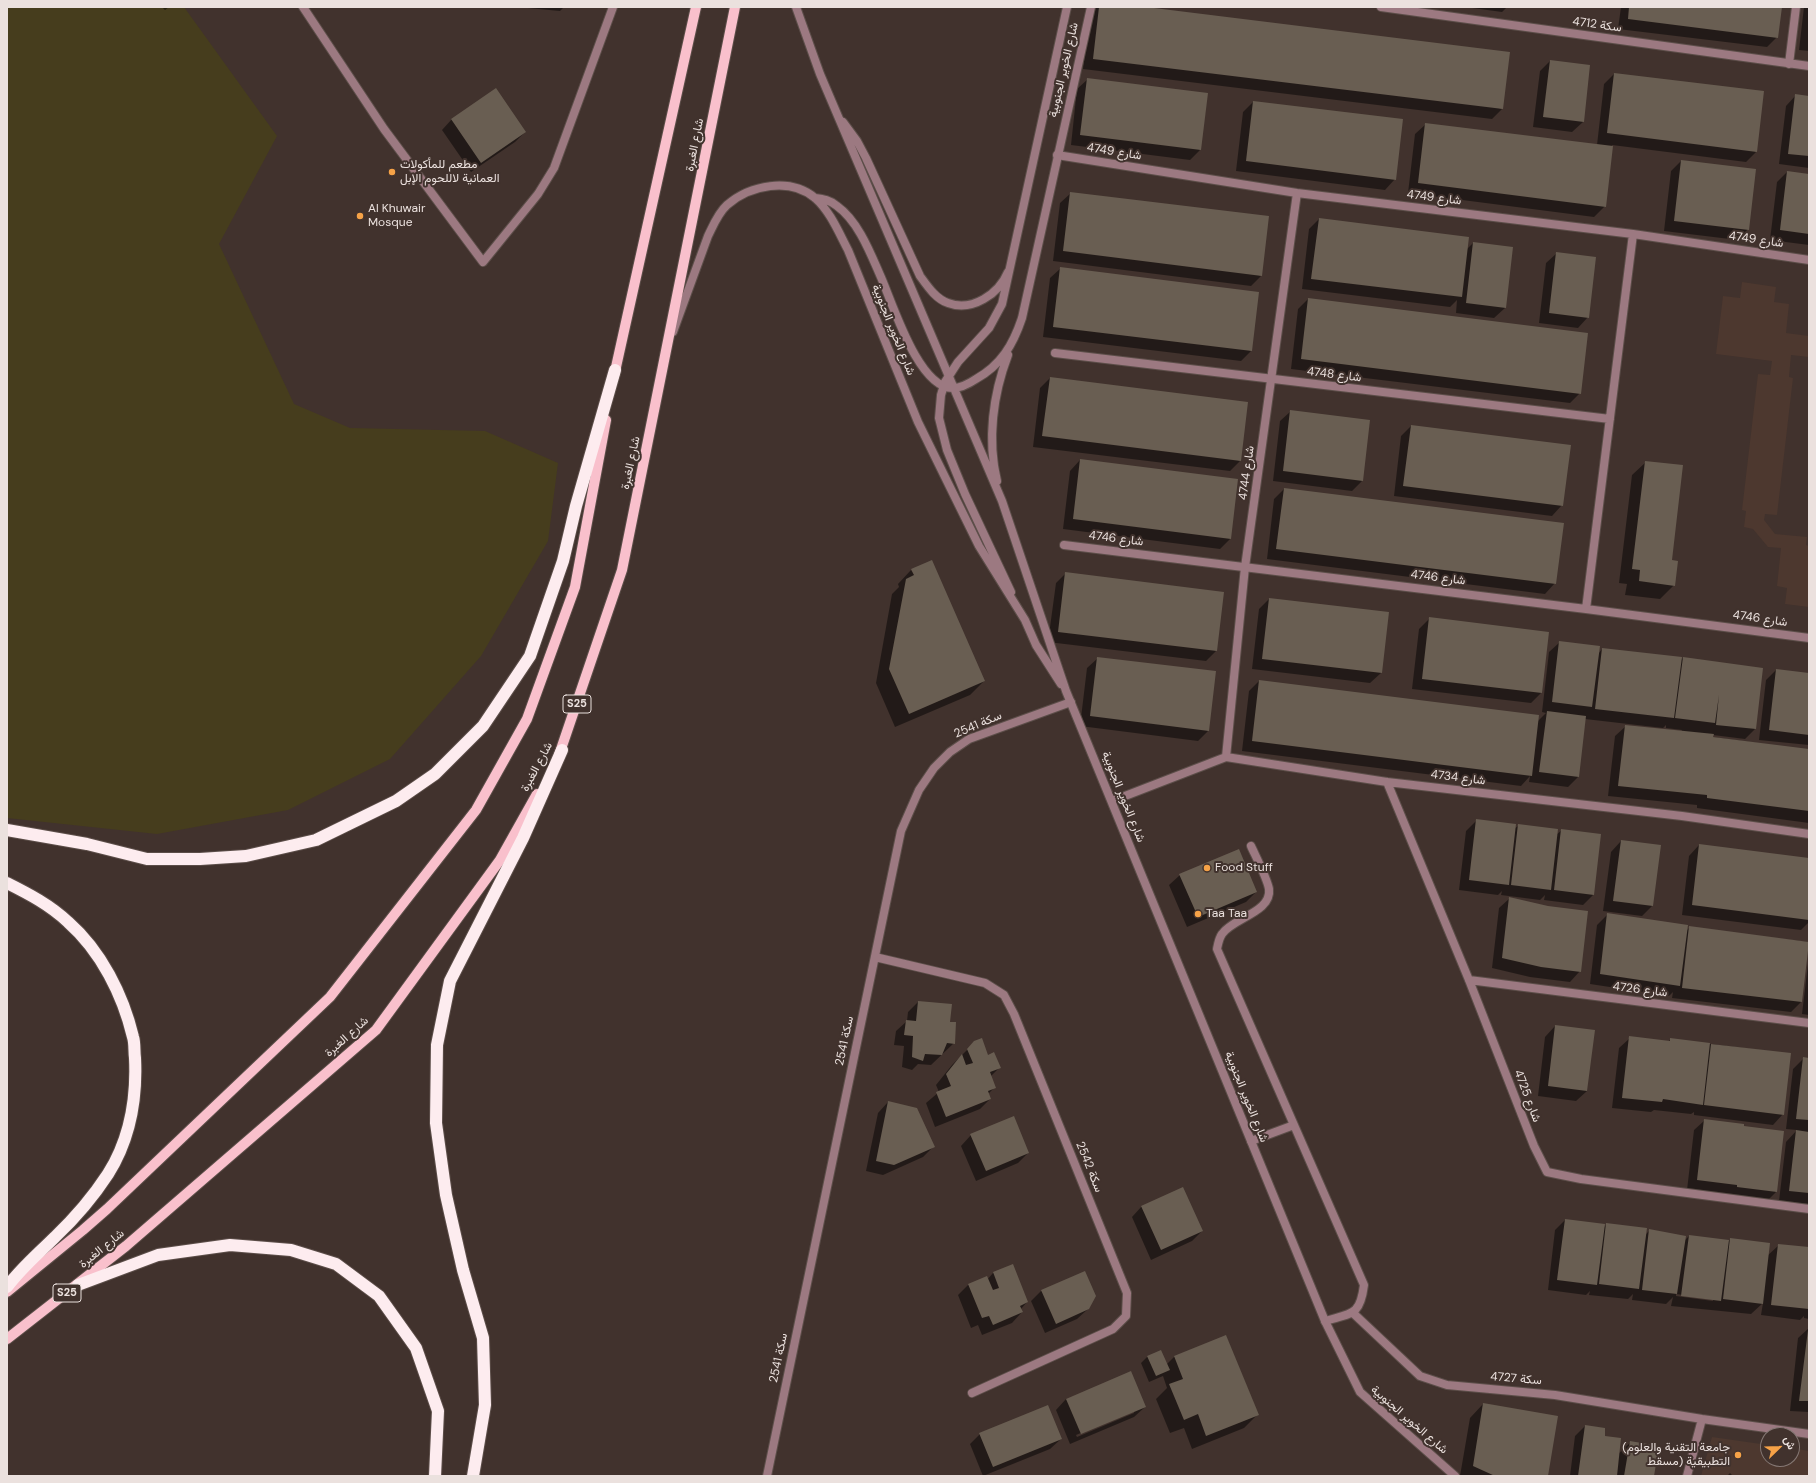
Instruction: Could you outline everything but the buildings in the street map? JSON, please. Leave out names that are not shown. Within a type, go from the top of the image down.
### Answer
[{"type":"highway","points":[[7,830],[87,844],[147,859],[200,859],[246,856],[316,840],[396,801],[435,774],[483,726],[530,656],[563,561],[576,506],[615,370]]},
{"type":"highway","points":[[473,1476],[485,1405],[483,1338],[464,1270],[446,1195],[436,1123],[437,1045],[450,981],[523,838],[562,750]]},
{"type":"highway","points":[[7,883],[37,898],[69,922],[92,948],[109,974],[122,1002],[134,1038],[135,1073],[132,1112],[124,1143],[108,1174],[86,1204],[17,1273],[7,1287]]},
{"type":"highway","points":[[78,1285],[158,1255],[230,1246],[291,1250],[336,1264],[379,1296],[416,1348],[438,1411],[435,1476]]},
{"type":"main road","points":[[7,1292],[107,1209],[330,997],[476,810],[527,719],[574,587],[615,370],[696,7]]},
{"type":"main road","name":"شارع الغبرة","points":[[7,1339],[126,1246],[376,1030],[500,860],[562,750],[622,570],[735,7]]},
{"type":"street","points":[[303,7],[384,129],[484,262],[538,194],[554,168],[613,7]]},
{"type":"street","name":"شارع الخوير الجنوبية","points":[[796,7],[811,50],[837,114],[1002,501],[1066,691],[1325,1321],[1360,1392],[1455,1476]]},
{"type":"street","name":"شارع الخوير الجنوبية","points":[[948,376],[989,328],[1002,304],[1067,7]]},
{"type":"street","name":"شارع الخوير الجنوبية","points":[[954,388],[974,381],[988,372],[1004,357],[1010,347],[1022,318],[1091,7]]},
{"type":"street","name":"سكة 4712","points":[[1381,7],[1809,66]]},
{"type":"street","points":[[1789,64],[1796,7]]},
{"type":"street","points":[[837,114],[857,141],[920,276],[932,293],[948,303],[964,306],[981,301],[995,290],[1006,275],[1013,258]]},
{"type":"street","name":"4749 شارع","points":[[1058,155],[1297,193],[1633,234],[1809,260]]},
{"type":"street","name":"شارع الخوير الجنوبية","points":[[668,346],[708,236],[715,221],[726,206],[739,196],[752,190],[768,186],[784,185],[798,189],[815,198],[830,217],[848,250],[918,422],[979,546],[1024,620],[1049,667],[1066,691]]},
{"type":"street","name":"4744 شارع","points":[[1226,757],[1245,567],[1297,193]]},
{"type":"street","points":[[815,198],[828,200],[838,206],[853,224],[865,243],[880,274],[909,346],[923,369],[943,385],[954,388]]},
{"type":"street","points":[[1586,608],[1633,234]]},
{"type":"street","points":[[1002,501],[995,469],[993,423],[1000,378],[1010,347]]},
{"type":"street","name":"4748 شارع","points":[[1055,353],[1610,419]]},
{"type":"street","points":[[948,376],[943,385],[939,418],[947,450],[965,494],[1024,620]]},
{"type":"street","name":"4746 شارع","points":[[1064,545],[1586,608],[1809,638]]},
{"type":"street","name":"سكة 2541","points":[[767,1476],[901,831],[919,790],[934,768],[950,752],[969,739],[1071,702]]},
{"type":"street","name":"4734 شارع","points":[[1112,801],[1226,757],[1388,782],[1682,816],[1809,834]]},
{"type":"street","name":"4725 شارع","points":[[1388,782],[1469,980],[1534,1146],[1547,1172],[1581,1179],[1809,1209]]},
{"type":"street","points":[[1251,846],[1269,889],[1268,898],[1262,908],[1228,926],[1220,935],[1218,949],[1364,1285],[1362,1301],[1353,1313],[1325,1321]]},
{"type":"street","name":"سكة 2542","points":[[875,957],[985,983],[1004,995],[1014,1014],[1127,1293],[1126,1316],[1113,1329],[972,1393]]},
{"type":"street","name":"4726 شارع","points":[[1469,980],[1809,1023]]},
{"type":"street","points":[[1251,1141],[1294,1125]]},
{"type":"street","name":"سكة 4727","points":[[1353,1313],[1420,1376],[1447,1385],[1555,1395],[1702,1419],[1809,1434]]},
{"type":"street","points":[[1687,1476],[1702,1419]]},
{"type":"shaded area","points":[[1742,282],[1776,287],[1774,302],[1789,304],[1786,333],[1809,336],[1809,357],[1791,355],[1789,377],[1793,378],[1777,515],[1765,514],[1764,520],[1775,534],[1807,537],[1806,545],[1809,546],[1809,607],[1785,604],[1787,588],[1777,586],[1781,548],[1768,547],[1753,529],[1744,527],[1746,511],[1742,510],[1758,374],[1770,375],[1772,361],[1716,354],[1723,296],[1740,298]]},
{"type":"shaded area","name":"(جامعة التقنية والعلوم التطبيقية (مسقط","points":[[1712,1437],[1760,1444],[1760,1467],[1800,1467],[1800,1449],[1809,1451],[1809,1476],[1701,1476]]},
{"type":"sand","points":[[7,7],[184,7],[277,136],[219,244],[294,404],[350,428],[485,431],[558,463],[548,541],[481,656],[390,759],[288,810],[157,834],[7,818]]},
{"type":"place","name":"مطعم للمأكولات العمانية لاللحوم الإبل","points":[[392,172]]},
{"type":"place","name":"Al Khuwair Mosque","points":[[360,216]]},
{"type":"place","name":"Food Stuff","points":[[1207,868]]},
{"type":"place","name":"Taa Taa","points":[[1198,914]]},
{"type":"place","name":"(جامعة التقنية والعلوم التطبيقية (مسقط","points":[[1738,1455]]}]
